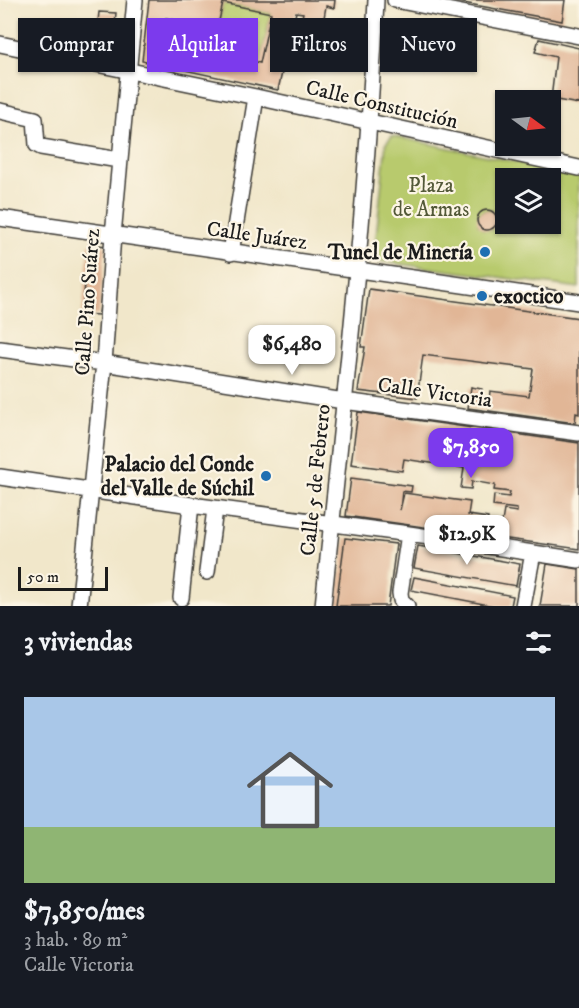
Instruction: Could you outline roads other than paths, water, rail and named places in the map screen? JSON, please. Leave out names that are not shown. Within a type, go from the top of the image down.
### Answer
[{"type":"street","name":"Calle Pino Suárez","points":[[133,18],[135,0]]},
{"type":"street","name":"Calle 5 de Febrero","points":[[323,606],[358,269],[370,123],[376,0]]},
{"type":"street","points":[[395,0],[579,36]]},
{"type":"street","name":"Calle Constitución","points":[[0,44],[18,48]]},
{"type":"street","name":"Calle Pino Suárez","points":[[79,606],[104,363],[128,72]]},
{"type":"street","name":"Calle Constitución","points":[[133,72],[579,168]]},
{"type":"street","points":[[231,253],[256,97]]},
{"type":"street","points":[[0,111],[35,118],[37,146],[119,160]]},
{"type":"street","name":"Calle Juárez","points":[[0,218],[579,302]]},
{"type":"street","name":"Calle Victoria","points":[[0,349],[579,433]]},
{"type":"street","points":[[0,477],[579,560]]},
{"type":"street","points":[[181,597],[191,505]]},
{"type":"street","points":[[207,573],[215,508]]},
{"type":"street","points":[[407,606],[401,600],[400,593],[409,534]]},
{"type":"street","points":[[523,606],[533,553]]},
{"type":"place","name":"Tunel de Minería","points":[[485,252]]},
{"type":"place","name":"exoctico","points":[[482,296]]},
{"type":"place","name":"Palacio del Conde del Valle de Súchil","points":[[266,476]]},
{"type":"park label","name":"Plaza de Armas","points":[[431,197]]}]
